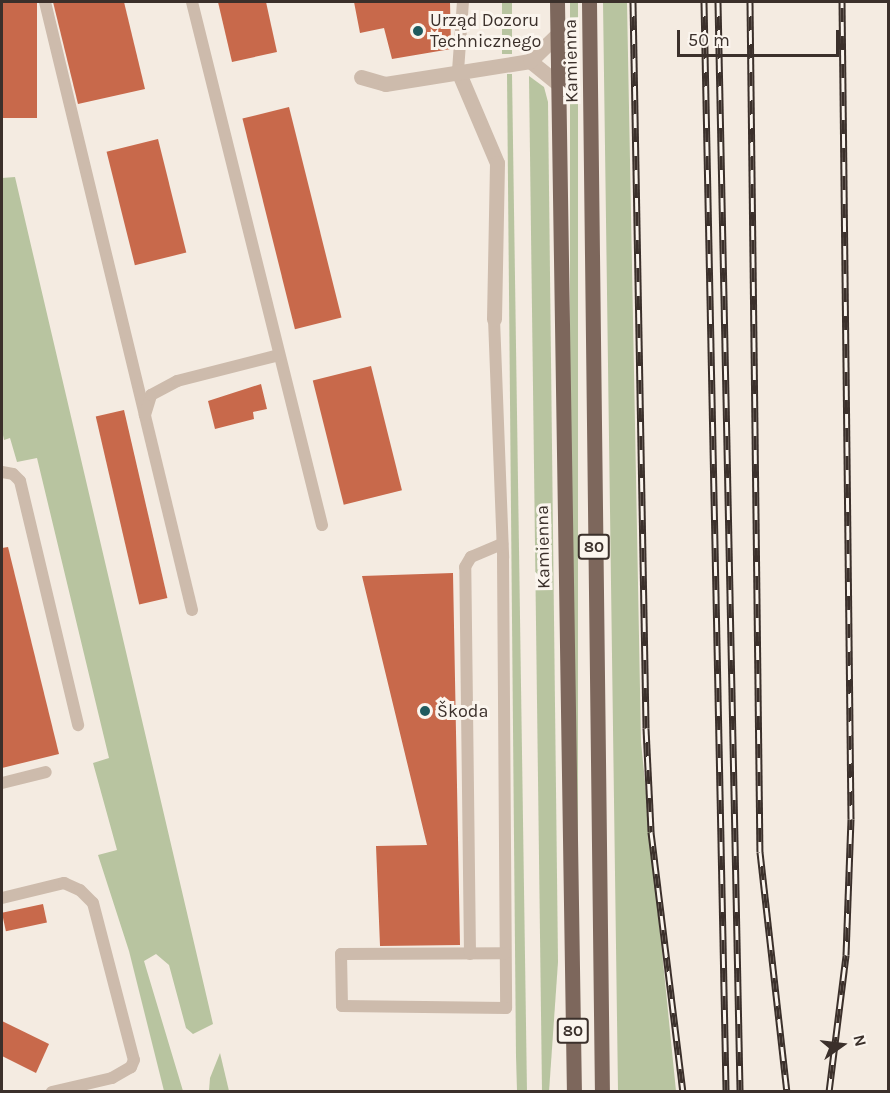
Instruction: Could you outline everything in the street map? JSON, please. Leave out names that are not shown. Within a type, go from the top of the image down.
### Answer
[{"type":"main road","name":"Kamienna","points":[[557,2],[574,1092]]},
{"type":"main road","name":"Kamienna","points":[[589,2],[602,1092]]},
{"type":"street","points":[[361,77],[385,84],[530,61],[558,34]]},
{"type":"street","points":[[530,61],[558,84]]},
{"type":"street","points":[[458,71],[497,163],[494,319]]},
{"type":"lane","points":[[45,2],[192,610]]},
{"type":"lane","points":[[192,2],[322,525]]},
{"type":"lane","points":[[458,71],[463,2]]},
{"type":"lane","points":[[494,319],[502,544],[506,1008],[342,1006],[341,954],[505,953]]},
{"type":"lane","points":[[145,415],[151,395],[177,381],[279,355]]},
{"type":"lane","points":[[2,472],[13,474],[20,482],[78,725]]},
{"type":"lane","points":[[470,954],[465,567],[471,557],[502,544]]},
{"type":"lane","points":[[2,783],[46,772]]},
{"type":"lane","points":[[2,898],[64,883],[80,890],[93,903],[134,1060],[131,1067],[112,1078],[52,1092]]},
{"type":"green space","points":[[502,2],[512,2],[512,54],[502,54]]},
{"type":"green space","points":[[570,2],[578,2],[578,1091],[570,1091]]},
{"type":"green space","points":[[603,2],[627,2],[641,742],[676,1091],[618,1091]]},
{"type":"green space","points":[[507,74],[512,74],[527,1092],[517,1091],[516,1056]]},
{"type":"green space","points":[[529,76],[544,87],[548,102],[558,962],[549,1092],[542,1091]]},
{"type":"green space","points":[[15,177],[213,1024],[193,1034],[186,1028],[169,965],[156,954],[144,961],[183,1091],[164,1091],[129,951],[98,855],[117,850],[93,763],[109,758],[37,458],[17,462],[10,438],[4,440],[2,430],[2,178]]},
{"type":"green space","points":[[220,1053],[229,1091],[209,1091],[210,1078]]},
{"type":"building","points":[[2,2],[37,2],[37,118],[2,118]]},
{"type":"building","points":[[53,2],[124,2],[145,89],[78,104]]},
{"type":"building","points":[[218,2],[266,2],[277,52],[232,62]]},
{"type":"building","name":"Urząd Dozoru Technicznego","points":[[354,2],[450,2],[451,49],[392,59],[384,28],[360,33]]},
{"type":"building","points":[[289,107],[341,318],[295,329],[242,119]]},
{"type":"building","points":[[158,139],[186,253],[135,265],[107,152]]},
{"type":"building","points":[[371,366],[402,490],[344,505],[313,381]]},
{"type":"building","points":[[261,384],[267,409],[253,412],[254,419],[215,429],[208,401]]},
{"type":"building","points":[[124,410],[167,598],[139,605],[96,417]]},
{"type":"building","points":[[8,547],[59,754],[2,768],[2,548]]},
{"type":"building","name":"Škoda","points":[[453,573],[460,945],[380,946],[376,846],[427,845],[362,576]]},
{"type":"building","points":[[43,904],[47,923],[6,931],[2,913]]},
{"type":"building","points":[[2,1021],[49,1044],[36,1073],[2,1056]]},
{"type":"railway","points":[[633,2],[646,728],[651,832],[683,1092]]},
{"type":"railway","points":[[704,2],[726,1092]]},
{"type":"railway","points":[[718,2],[740,1092]]},
{"type":"railway","points":[[750,2],[760,852],[787,1092]]},
{"type":"railway","points":[[829,1092],[846,955],[851,819],[842,2]]},
{"type":"place","name":"Urząd Dozoru Technicznego","points":[[418,31]]},
{"type":"place","name":"Škoda","points":[[425,711]]}]
